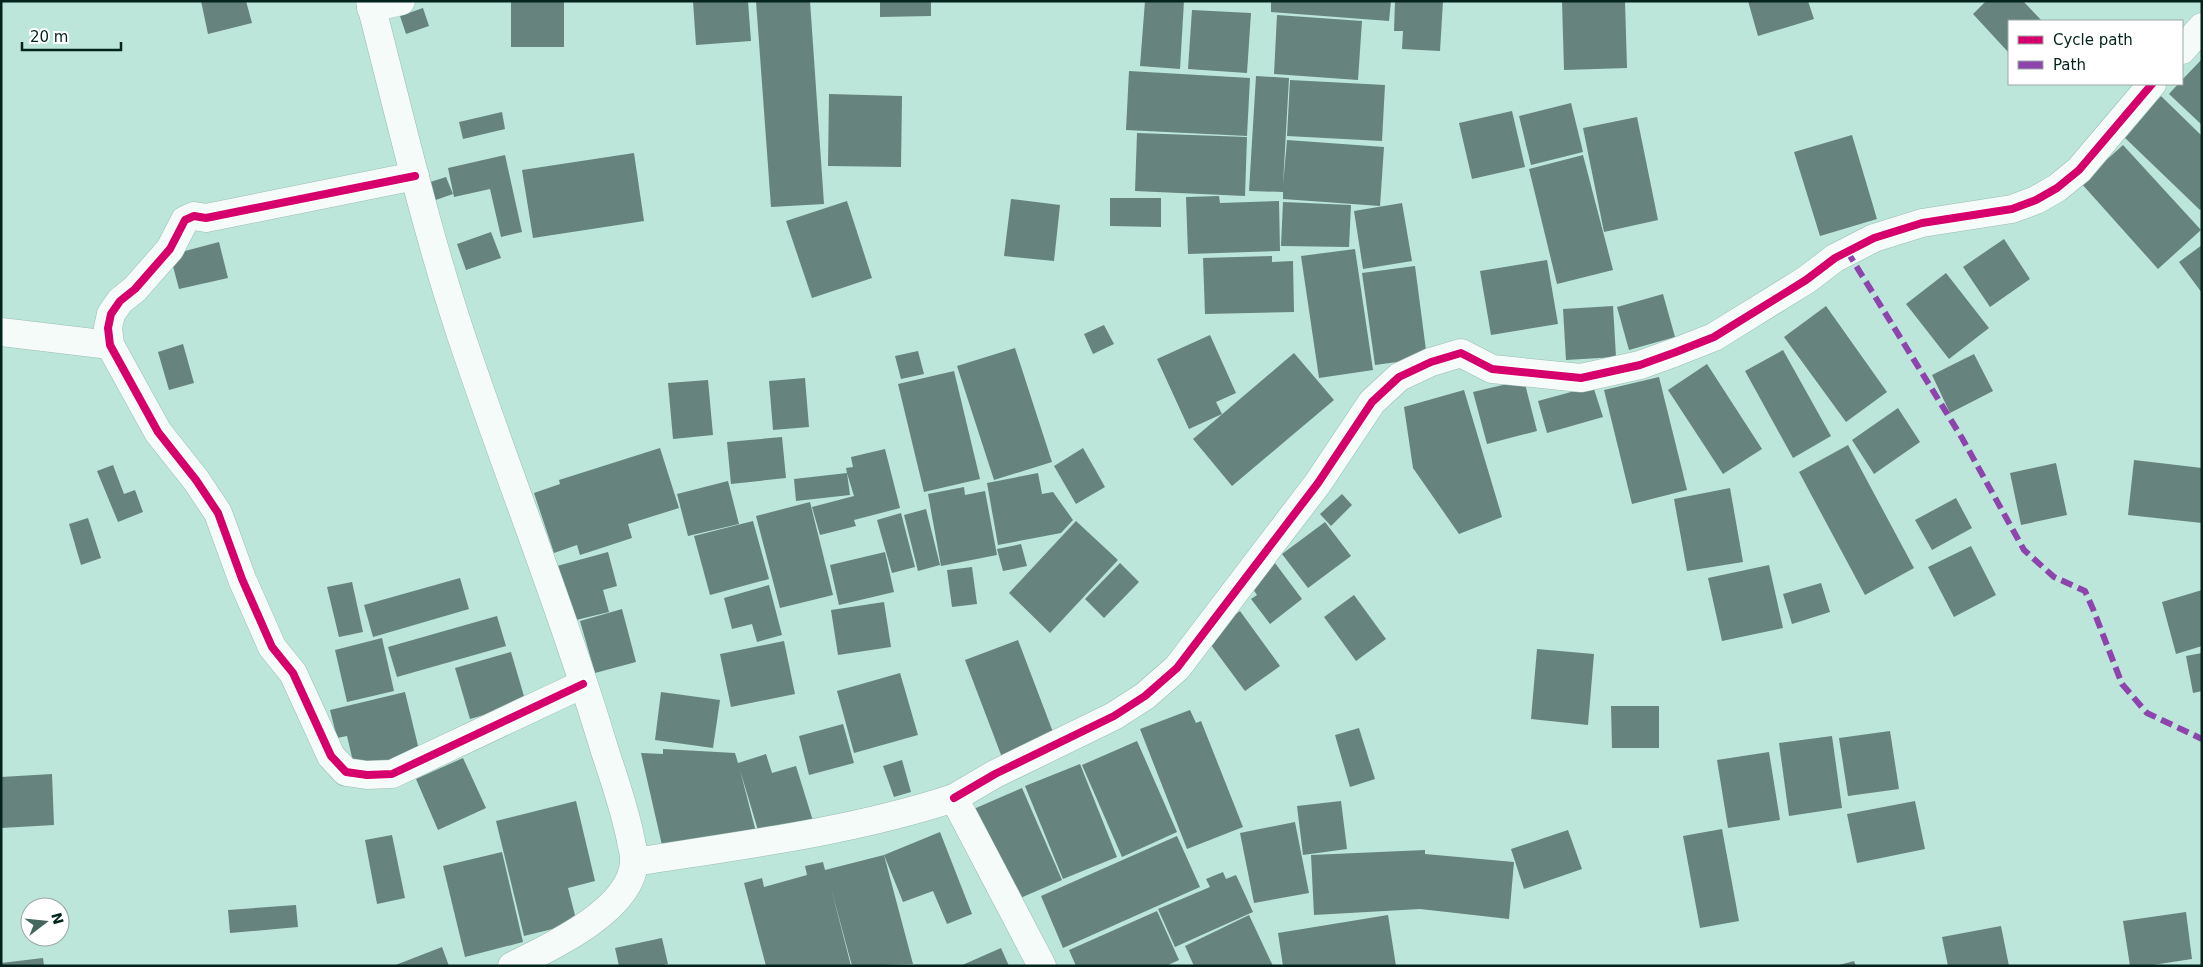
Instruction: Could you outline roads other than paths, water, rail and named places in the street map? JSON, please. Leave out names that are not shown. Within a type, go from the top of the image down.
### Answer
[{"type":"street","points":[[401,1],[370,5],[415,176],[462,336],[536,544],[620,796],[634,862],[624,889],[604,914],[549,948],[512,966]]},
{"type":"street","points":[[2183,49],[2202,27]]},
{"type":"street","points":[[634,862],[834,830],[909,813],[954,798],[1003,770],[1114,716],[1145,696],[1177,668],[1318,483],[1372,402],[1399,377],[1431,362],[1461,353],[1492,369],[1581,378],[1640,366],[1684,349],[1714,337],[1806,280],[1835,258],[1874,238],[1922,223],[2012,208],[2036,200],[2057,188],[2079,170],[2151,85]]},
{"type":"street","points":[[415,176],[206,218],[194,216],[185,220],[170,249],[135,289],[120,301],[111,314],[108,328],[110,345],[158,432],[196,480],[218,513],[242,578],[272,647],[293,673],[331,756],[346,772],[367,775],[392,774],[583,684]]},
{"type":"street","points":[[1,332],[110,345]]},
{"type":"street","points":[[954,798],[1042,966]]}]
